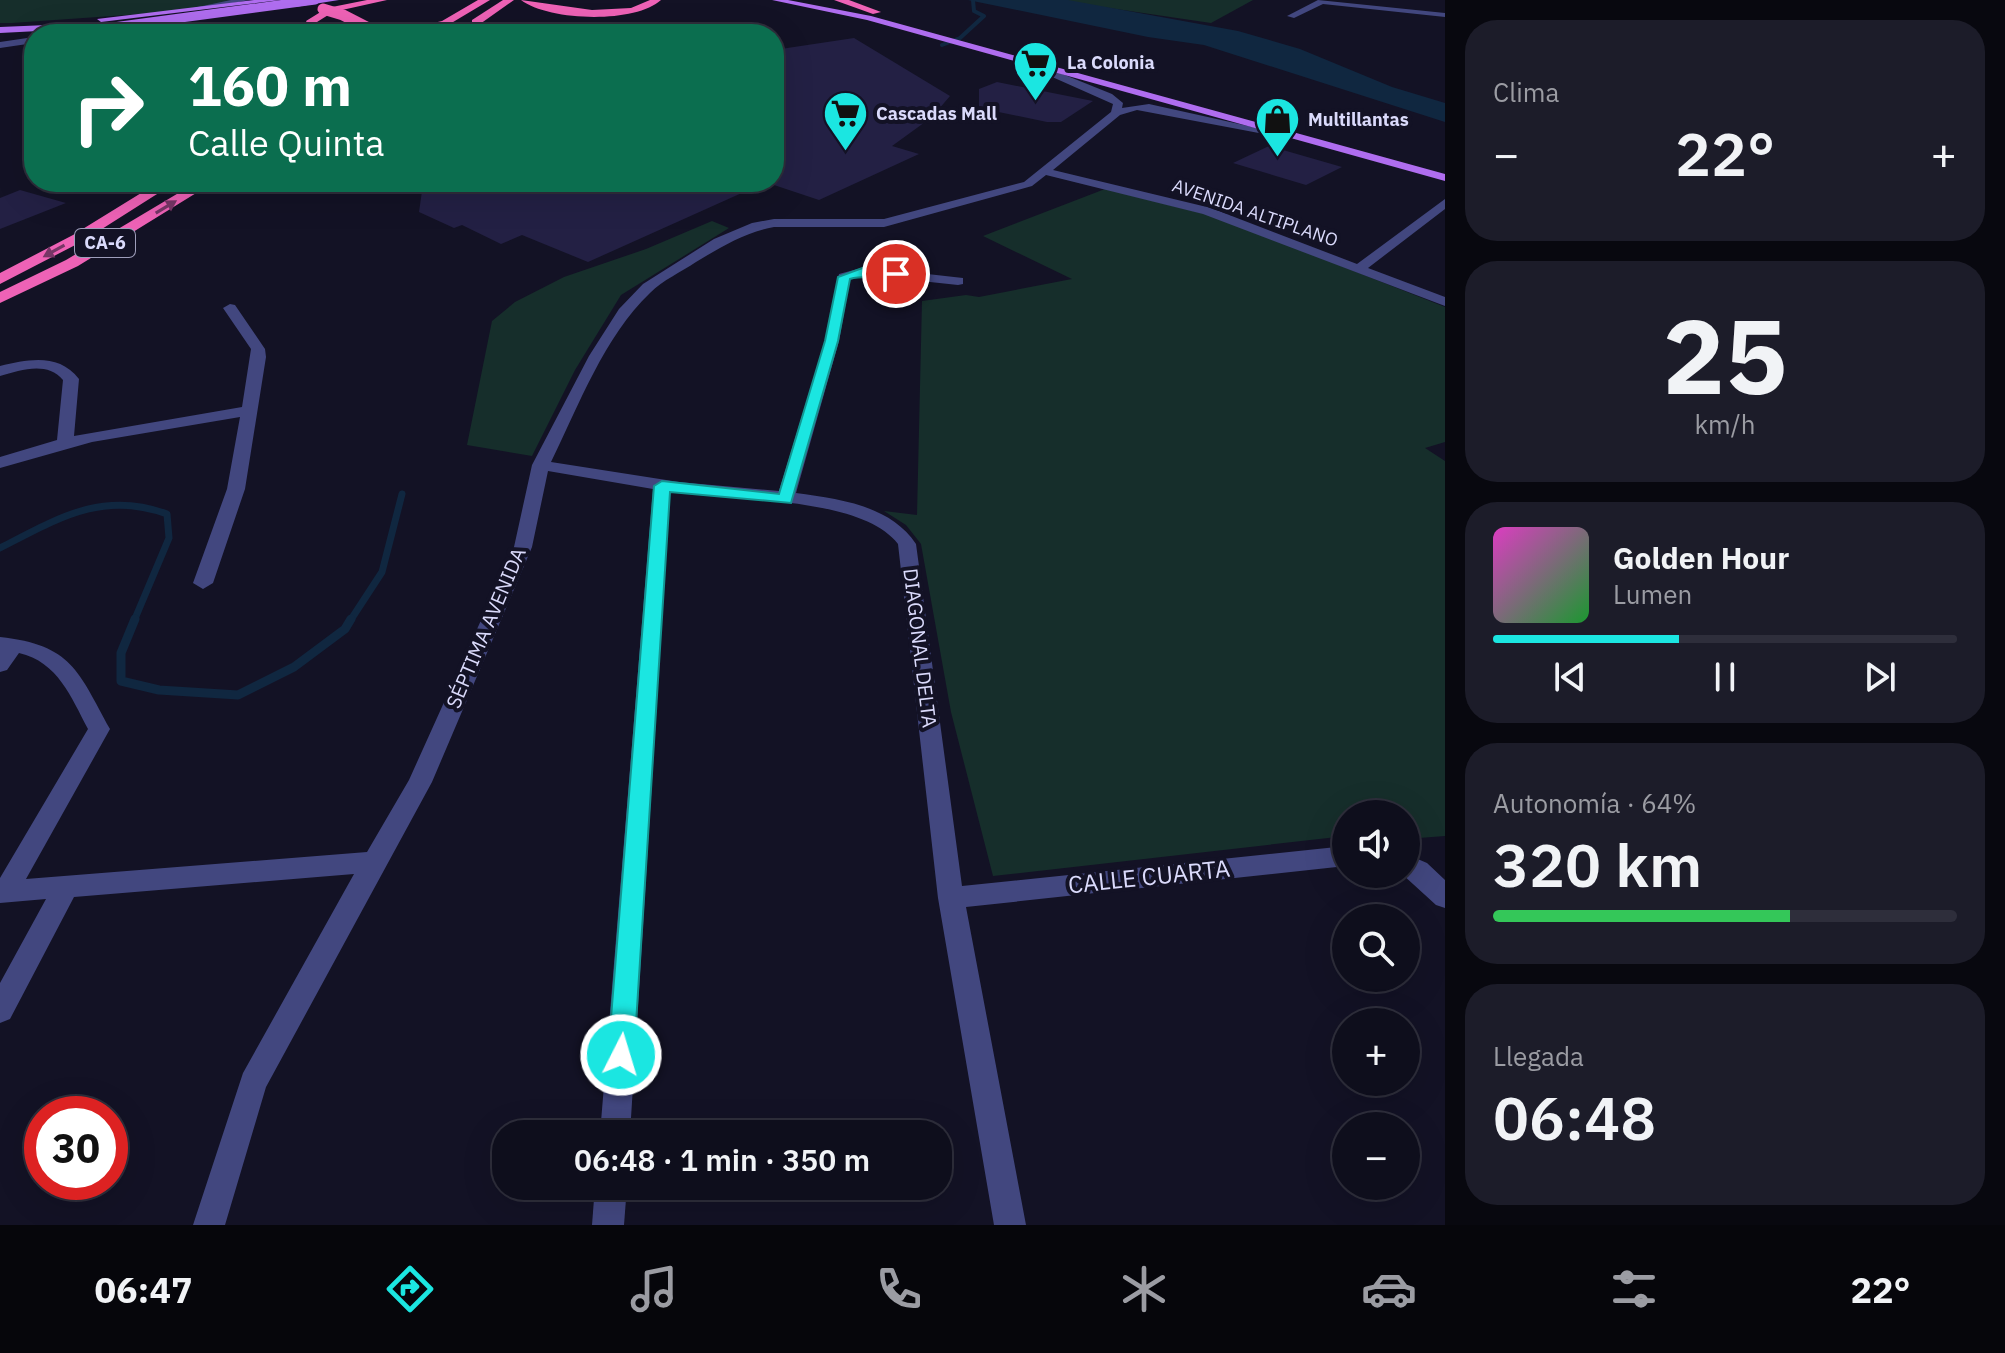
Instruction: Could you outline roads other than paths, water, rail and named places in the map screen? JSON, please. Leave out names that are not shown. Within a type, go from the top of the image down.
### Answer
[{"type":"highway","points":[[312,24],[311,21],[330,10],[382,0]]},
{"type":"highway","points":[[443,24],[485,0]]},
{"type":"highway","points":[[475,24],[509,0]]},
{"type":"highway","points":[[526,0],[540,7],[607,13],[646,8],[656,0]]},
{"type":"highway","points":[[839,0],[876,12]]},
{"type":"highway","points":[[266,8],[301,8],[338,13],[360,24]]},
{"type":"highway","points":[[430,24],[453,18]]},
{"type":"highway","name":"CA-6","points":[[0,279],[78,238],[153,192]]},
{"type":"highway","name":"CA-6","points":[[0,298],[72,263],[190,192]]},
{"type":"main road","points":[[88,24],[276,0]]},
{"type":"main road","points":[[115,24],[288,0]]},
{"type":"main road","points":[[136,24],[315,0]]},
{"type":"main road","points":[[125,24],[335,0]]},
{"type":"main road","points":[[776,0],[844,12],[1445,178]]},
{"type":"main road","points":[[812,0],[876,12],[1445,167]]},
{"type":"main road","points":[[0,36],[24,33]]},
{"type":"main road","points":[[0,36],[24,34]]},
{"type":"street","points":[[169,13],[245,0]]},
{"type":"street","points":[[1291,16],[1323,1],[1445,15]]},
{"type":"street","points":[[136,24],[156,21]]},
{"type":"street","points":[[0,36],[24,37]]},
{"type":"street","points":[[1035,66],[1109,96],[1118,103],[1116,113]]},
{"type":"street","points":[[1045,171],[1116,113],[1136,107],[1275,133]]},
{"type":"street","name":"AVENIDA ALTIPLANO","points":[[1045,171],[1207,211],[1445,302]]},
{"type":"street","name":"SÉPTIMA AVENIDA","points":[[209,1225],[253,1083],[420,782],[523,547],[541,465],[596,356],[624,312],[648,287],[719,242],[756,226],[774,223],[866,224],[904,219],[1028,184],[1045,171]]},
{"type":"street","points":[[1359,269],[1438,215],[1445,203]]},
{"type":"street","points":[[785,499],[832,341],[844,277],[865,271],[958,281]]},
{"type":"street","points":[[203,583],[236,489],[259,357],[258,349],[230,308]]},
{"type":"street","points":[[0,371],[32,364],[58,367],[66,372],[71,379],[65,443]]},
{"type":"street","points":[[0,463],[65,443],[248,411]]},
{"type":"street","name":"DIAGONAL DELTA","points":[[541,465],[662,486],[785,499],[859,512],[883,520],[898,530],[907,544],[951,898],[1010,1225]]},
{"type":"street","points":[[616,1120],[662,486]]},
{"type":"street","points":[[0,665],[7,644],[30,646],[63,665],[99,729],[3,892]]},
{"type":"street","name":"CALLE CUARTA","points":[[951,898],[1332,857]]},
{"type":"street","points":[[3,892],[373,862]]},
{"type":"street","points":[[1420,872],[1445,897]]},
{"type":"street","points":[[0,1010],[66,887]]},
{"type":"street","points":[[608,1225],[610,1200]]},
{"type":"water","points":[[968,0],[1068,0],[1238,31],[1300,49],[1392,87],[1445,103],[1445,122],[1204,45],[1148,37]]},
{"type":"waterway","points":[[942,45],[960,38],[984,16],[974,11],[973,0]]},
{"type":"waterway","points":[[350,621],[382,572],[402,494]]},
{"type":"waterway","points":[[0,548],[80,511],[122,505],[167,514],[169,538],[134,621]]},
{"type":"waterway","points":[[135,619],[121,653],[121,681],[159,690],[238,695],[294,667],[345,629],[351,619]]},
{"type":"place","name":"La Colonia","points":[[1036,102]]},
{"type":"place","name":"Cascadas Mall","points":[[845,153]]},
{"type":"place","name":"Multillantas","points":[[1277,159]]}]
